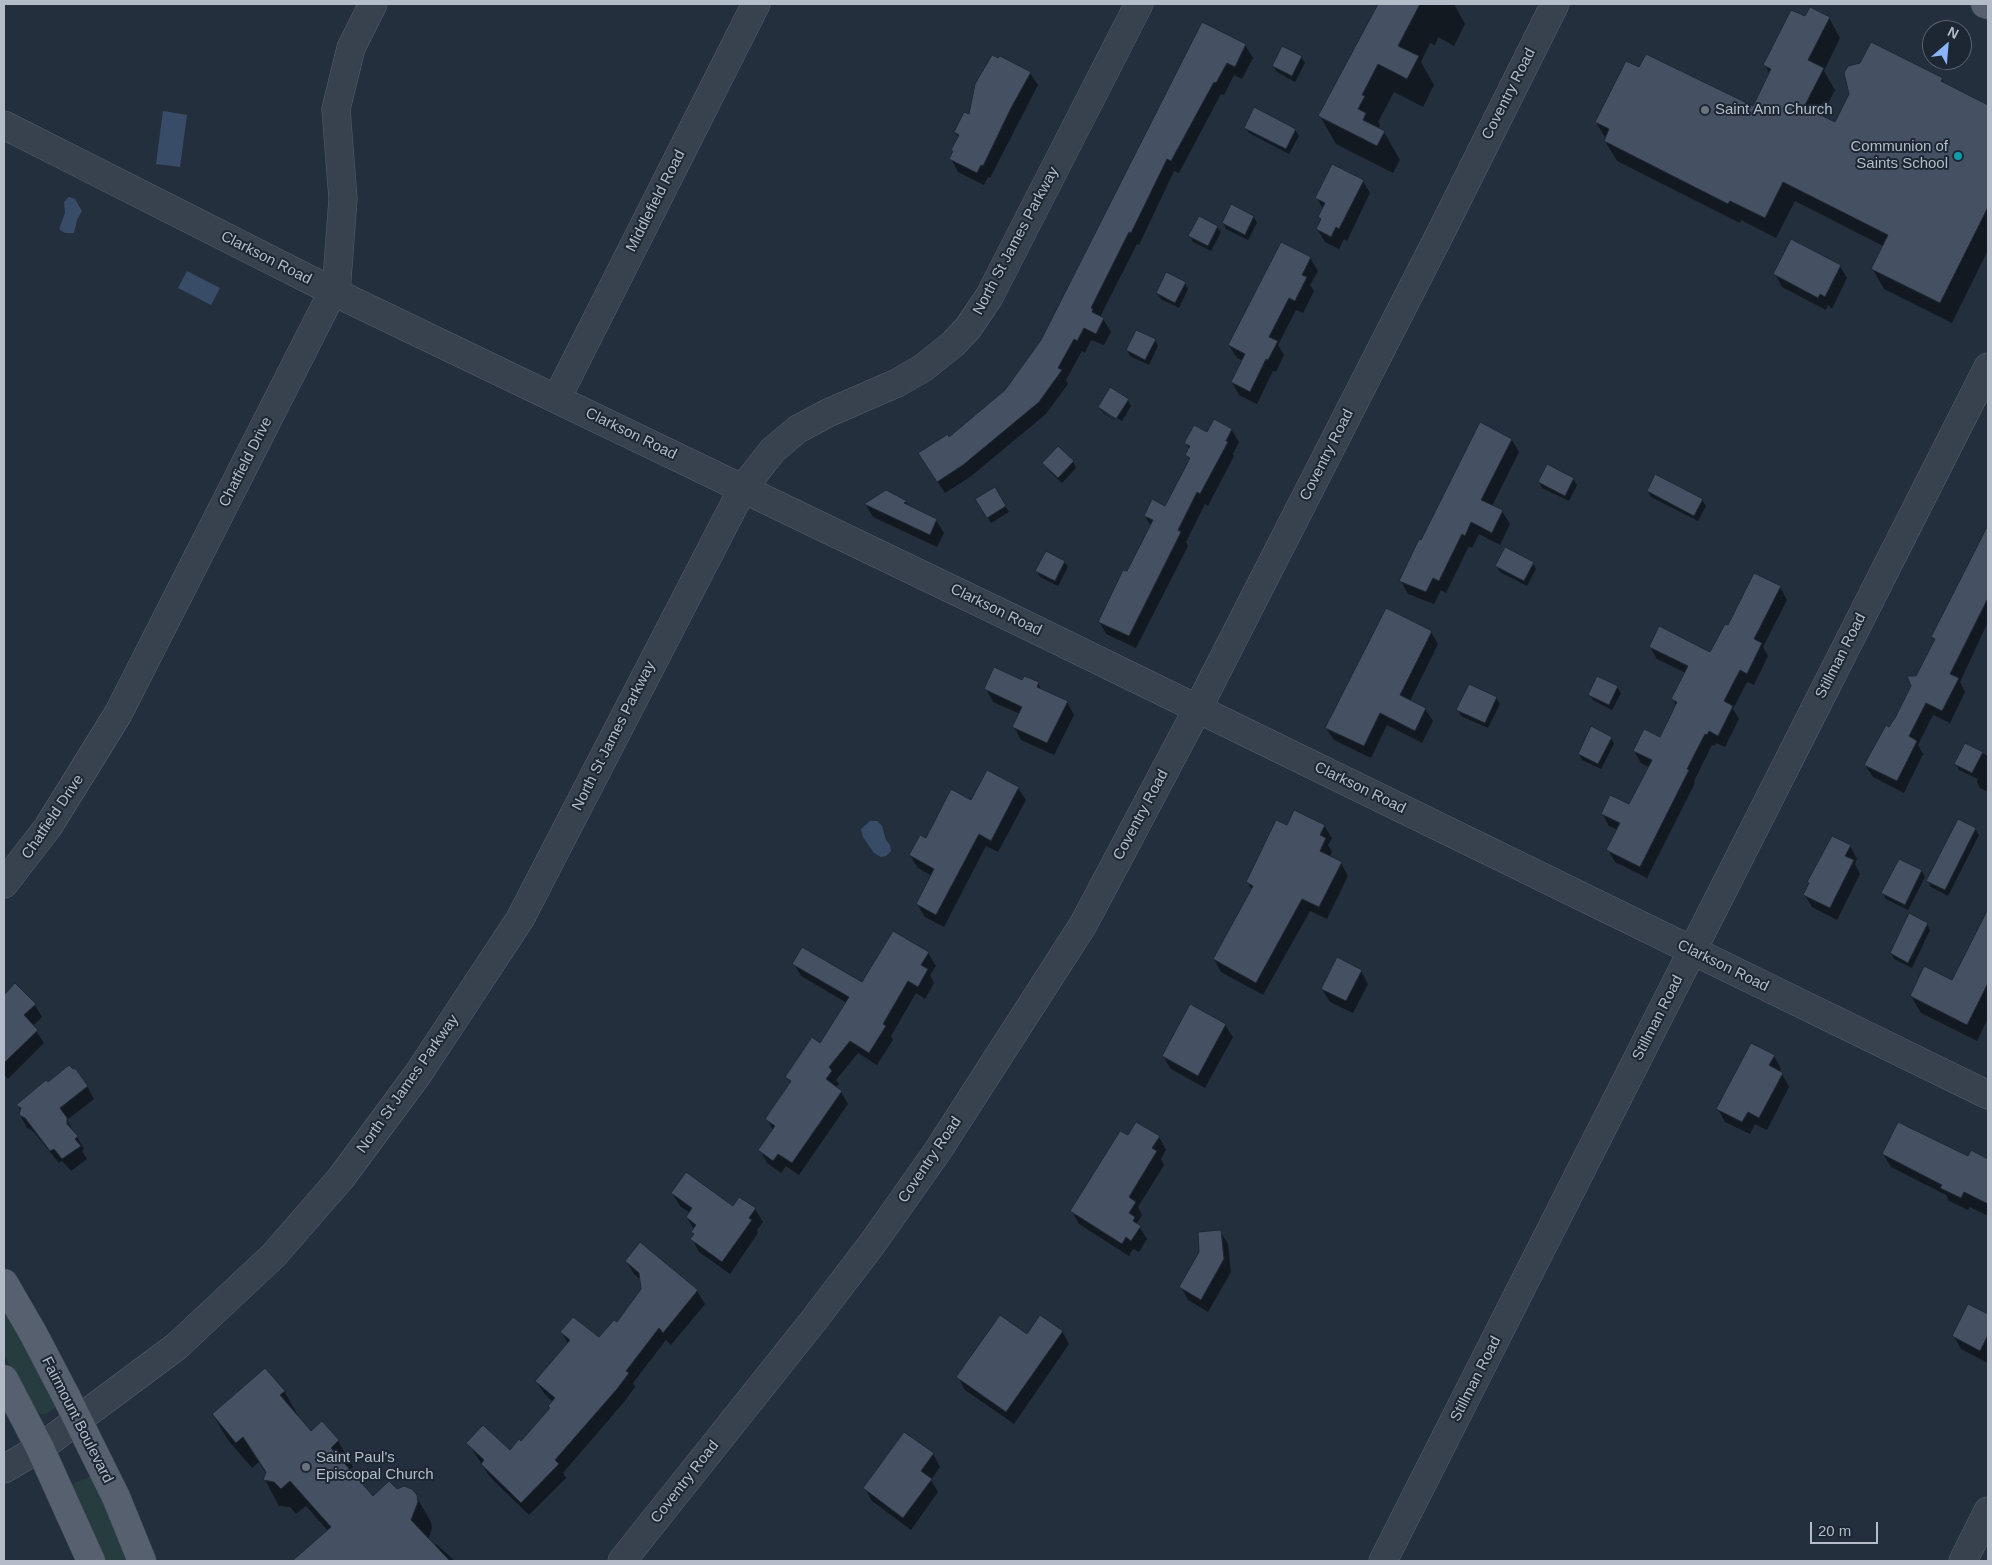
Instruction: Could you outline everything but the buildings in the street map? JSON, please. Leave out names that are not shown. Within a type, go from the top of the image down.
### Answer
[{"type":"main road","name":"Fairmount Boulevard","points":[[4,1283],[33,1333],[78,1420],[116,1497],[142,1561]]},
{"type":"main road","points":[[4,1378],[40,1448],[91,1561]]},
{"type":"street","name":"Chatfield Drive","points":[[4,884],[48,827],[118,714],[330,297],[336,292],[343,199],[336,110],[350,48],[373,4]]},
{"type":"street","name":"Middlefield Road","points":[[556,398],[756,4]]},
{"type":"street","name":"North St James Parkway","points":[[4,1469],[40,1448],[177,1346],[274,1256],[341,1178],[418,1074],[520,919],[743,488],[773,450],[798,429],[922,368],[953,344],[968,328],[989,297],[1139,4]]},
{"type":"street","name":"Coventry Road","points":[[622,1561],[814,1320],[872,1244],[937,1152],[1083,925],[1198,708],[1441,232],[1554,4]]},
{"type":"street","name":"Clarkson Road","points":[[4,124],[336,292],[1198,708],[1988,1095]]},
{"type":"street","name":"Stillman Road","points":[[1383,1561],[1988,367]]},
{"type":"street","points":[[1962,1561],[1988,1510]]},
{"type":"green space","points":[[4,1306],[56,1399],[56,1407],[46,1414],[40,1414],[34,1409],[4,1355]]},
{"type":"green space","points":[[93,1475],[130,1561],[104,1561],[71,1485]]},
{"type":"water","points":[[163,111],[187,115],[180,167],[156,164]]},
{"type":"water","points":[[69,197],[75,199],[82,211],[77,220],[74,233],[65,233],[59,229],[65,213],[64,202]]},
{"type":"water","points":[[187,271],[220,288],[211,305],[178,288]]},
{"type":"water","points":[[870,821],[877,821],[882,826],[891,851],[886,856],[881,857],[874,853],[863,837],[861,829]]},
{"type":"place","name":"Saint Ann Church","points":[[1705,110]]},
{"type":"place","name":"Communion of Saints School","points":[[1958,156]]},
{"type":"place","name":"Saint Paul's Episcopal Church","points":[[306,1467]]}]
